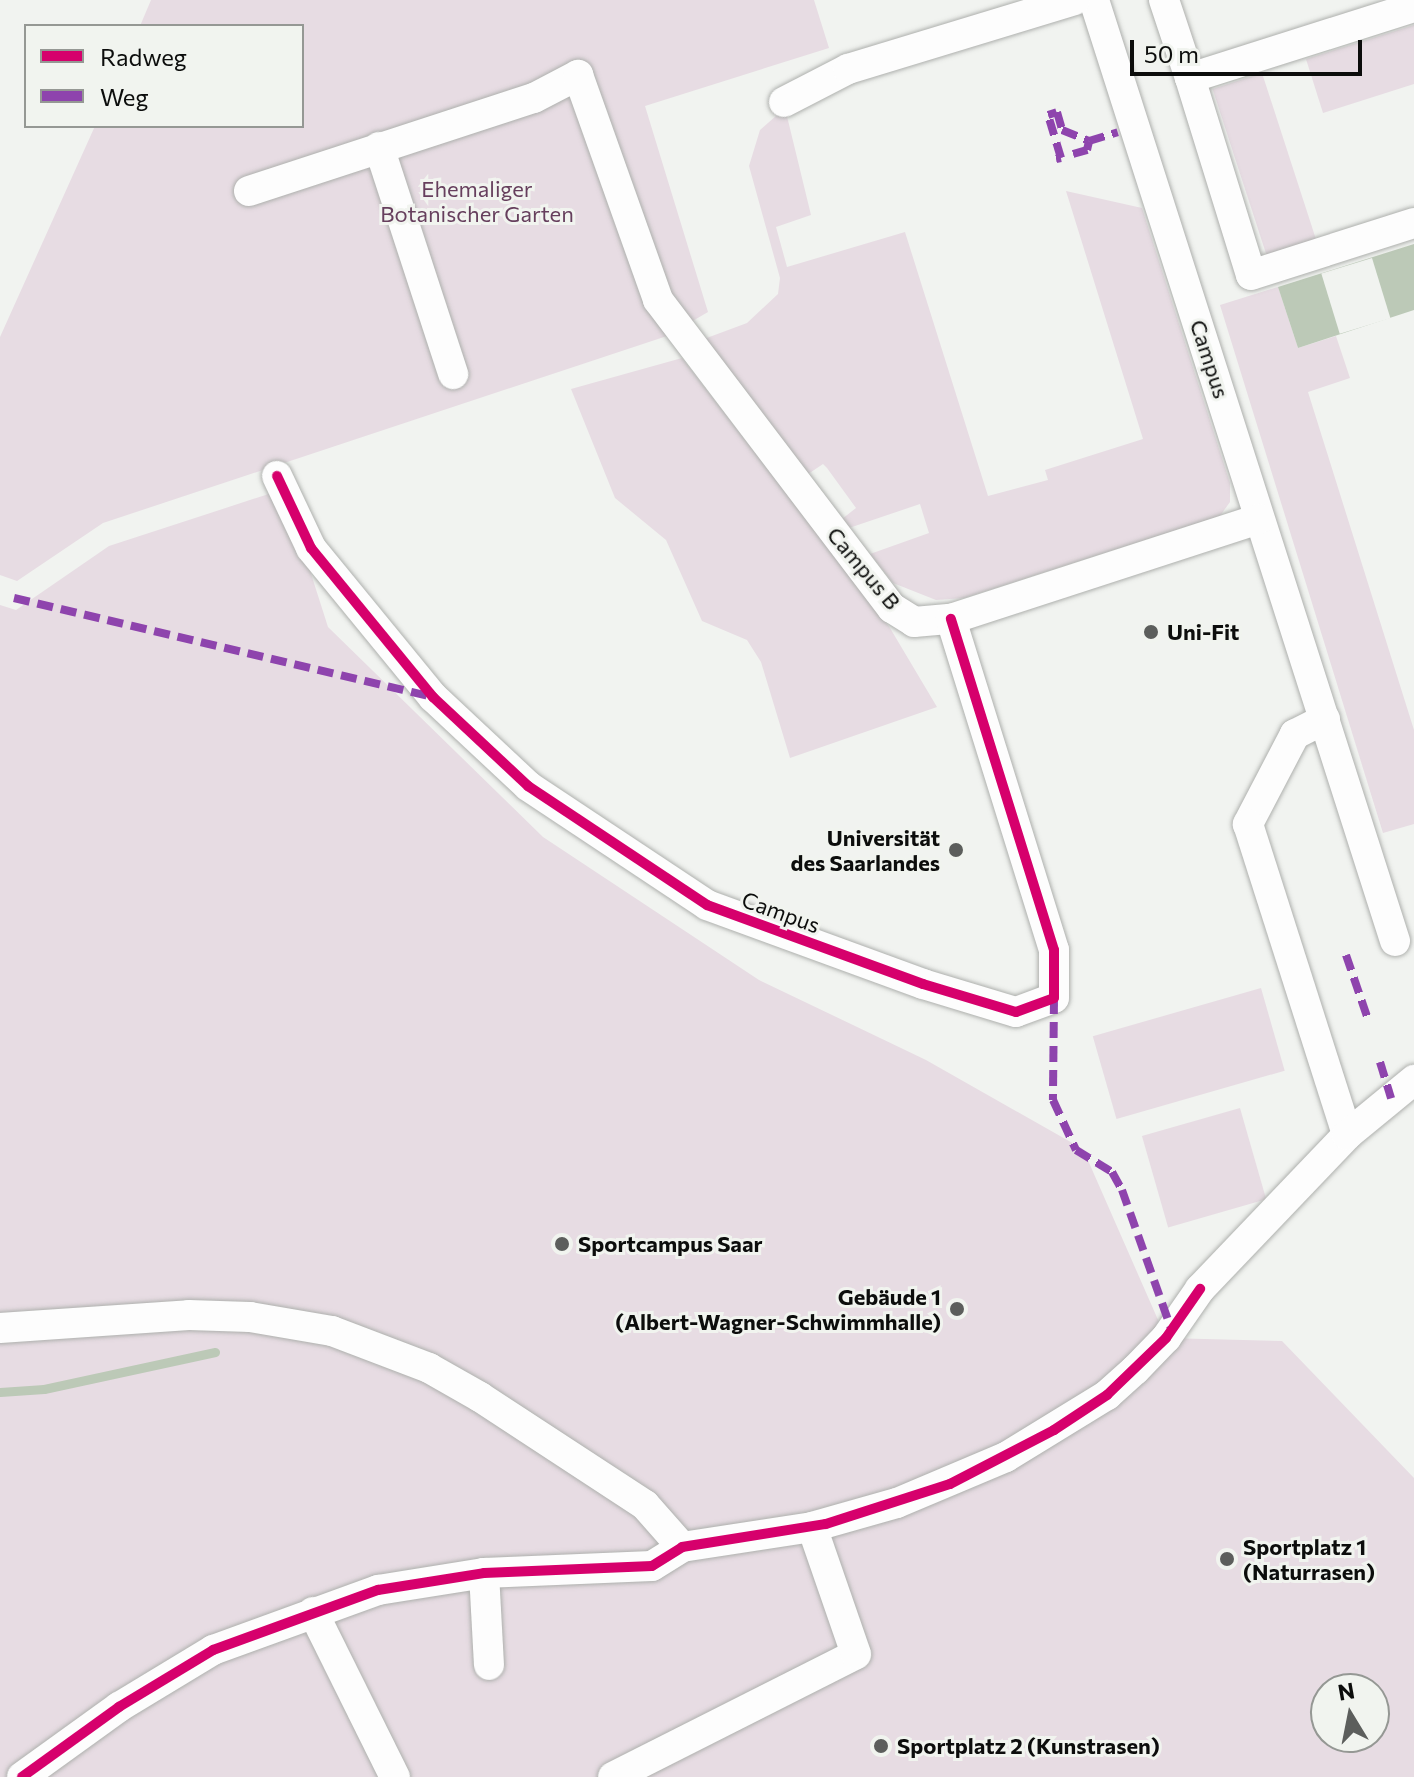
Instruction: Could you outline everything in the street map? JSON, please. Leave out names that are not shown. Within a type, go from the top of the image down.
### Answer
[{"type":"street","points":[[784,102],[848,69],[1075,0]]},
{"type":"street","name":"Campus","points":[[1094,0],[1395,941]]},
{"type":"street","points":[[1164,0],[1251,275],[1414,223]]},
{"type":"street","points":[[1190,78],[1414,7]]},
{"type":"street","name":"Campus B","points":[[379,147],[534,98],[578,75],[645,273],[684,339],[892,608],[914,622],[951,619],[1259,519]]},
{"type":"street","points":[[249,191],[379,147],[453,374]]},
{"type":"street","name":"Campus","points":[[277,476],[321,561],[433,697],[528,786],[707,905],[923,984],[1016,1012],[1054,998],[1054,950],[951,619]]},
{"type":"street","points":[[1325,719],[1295,734],[1248,824],[1347,1135]]},
{"type":"street","points":[[22,1777],[189,1663],[255,1631],[378,1590],[484,1573],[652,1566],[682,1547],[812,1527],[950,1484],[1054,1430],[1135,1370],[1166,1338],[1200,1289],[1347,1135],[1414,1080]]},
{"type":"street","points":[[0,1328],[189,1315],[250,1317],[332,1331],[429,1368],[480,1397],[645,1505],[682,1547]]},
{"type":"street","points":[[613,1777],[856,1654],[812,1527]]},
{"type":"street","points":[[484,1573],[489,1665]]},
{"type":"street","points":[[313,1612],[395,1777]]},
{"type":"green space","name":"Ehemaliger Botanischer Garten","points":[[151,0],[814,0],[829,48],[645,106],[708,312],[667,336],[103,523],[17,581],[0,575],[0,337],[94,128],[304,128],[304,24],[141,24]]},
{"type":"green space","points":[[1414,25],[1414,84],[1323,113],[1306,59]]},
{"type":"green space","points":[[1262,73],[1316,240],[1267,256],[1213,89]]},
{"type":"green space","points":[[785,108],[811,215],[776,227],[787,267],[905,232],[988,496],[1048,480],[1045,470],[1143,439],[1066,191],[1142,208],[1230,483],[1230,502],[1220,516],[964,598],[936,600],[893,583],[870,554],[929,533],[920,504],[849,528],[842,519],[856,508],[827,468],[823,464],[808,474],[704,339],[747,323],[778,294],[780,278],[749,166],[760,130]]},
{"type":"green space","points":[[1278,287],[1298,348],[1336,336],[1350,378],[1308,392],[1414,730],[1414,824],[1383,833],[1220,305]]},
{"type":"green space","points":[[682,358],[890,628],[937,707],[790,758],[761,662],[747,640],[702,621],[666,540],[615,498],[571,389]]},
{"type":"green space","name":"Sportcampus Saar","points":[[284,489],[328,627],[543,837],[759,980],[926,1060],[1083,1149],[1166,1338],[1282,1341],[1414,1478],[1414,1777],[0,1777],[0,605],[16,610],[109,546]]},
{"type":"green space","points":[[1261,988],[1285,1071],[1116,1119],[1093,1036]]},
{"type":"green space","points":[[1240,1108],[1266,1199],[1168,1227],[1142,1136]]},
{"type":"shaded area","points":[[1414,244],[1414,310],[1298,348],[1278,287]]},
{"type":"pier","points":[[1372,258],[1390,318],[1340,334],[1321,273]]},
{"type":"waterway","points":[[0,1392],[44,1389],[215,1352]]},
{"type":"marked path","points":[[1056,159],[1061,158],[1048,115],[1057,112],[1062,130],[1089,141]]},
{"type":"marked path","points":[[1073,154],[1087,150],[1089,141],[1118,132]]},
{"type":"marked path","points":[[14,598],[433,697]]},
{"type":"marked path","points":[[1346,955],[1369,1022]]},
{"type":"marked path","points":[[1054,998],[1053,1100],[1076,1150],[1112,1172],[1122,1190],[1172,1331]]},
{"type":"marked path","points":[[1380,1062],[1391,1098]]},
{"type":"cycle path","points":[[277,476],[311,548],[433,697],[528,786],[707,905],[923,984],[1016,1012],[1054,998],[1054,950],[951,619]]},
{"type":"cycle path","points":[[22,1777],[119,1707],[213,1650],[378,1590],[484,1573],[652,1566],[682,1547],[826,1524],[950,1484],[1054,1430],[1107,1395],[1166,1338],[1200,1289]]},
{"type":"place","name":"Uni-Fit","points":[[1151,632]]},
{"type":"place","name":"Universität des Saarlandes","points":[[956,850]]},
{"type":"place","name":"Sportcampus Saar","points":[[562,1244]]},
{"type":"place","name":"Gebäude 1 (Albert-Wagner-Schwimmhalle)","points":[[957,1309]]},
{"type":"place","name":"Sportplatz 1 (Naturrasen)","points":[[1227,1559]]},
{"type":"place","name":"Sportplatz 2 (Kunstrasen)","points":[[881,1746]]}]
